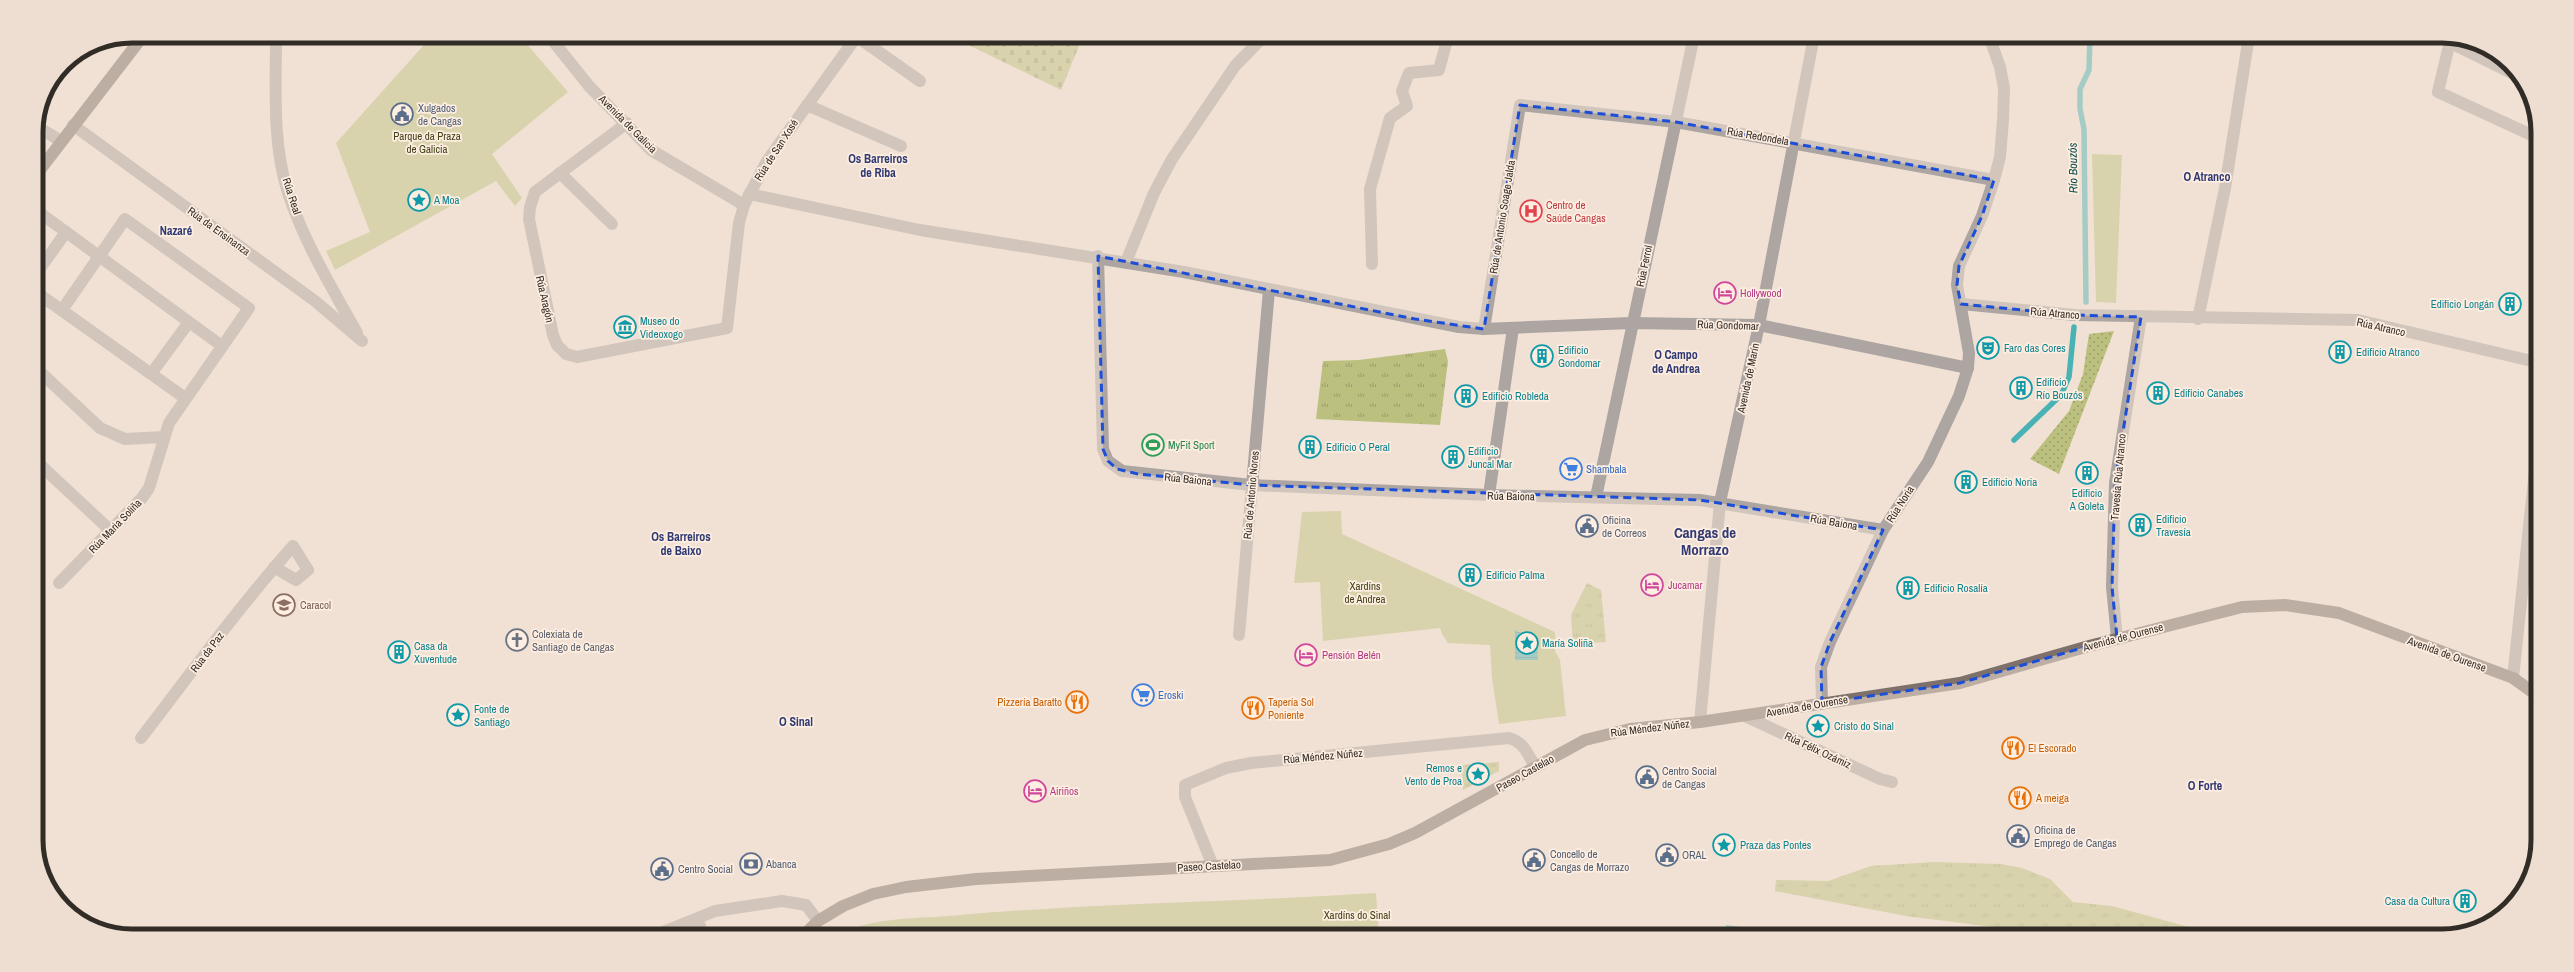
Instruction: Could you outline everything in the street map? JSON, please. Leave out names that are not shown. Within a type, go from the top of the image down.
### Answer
[{"type":"main road","points":[[43,165],[137,43]]},
{"type":"main road","name":"Avenida de Ourense","points":[[1700,722],[1960,683],[2117,638],[2242,607],[2285,605],[2339,613],[2513,678],[2531,691]]},
{"type":"main road","name":"Rúa Méndez Núñez","points":[[1599,734],[1644,727],[1700,722]]},
{"type":"main road","name":"Paseo Castelao","points":[[810,929],[818,921],[844,906],[867,896],[906,887],[976,879],[1330,860],[1389,844],[1415,833],[1585,740],[1599,734]]},
{"type":"street","name":"Rúa Real","points":[[276,43],[277,131],[288,194],[319,264],[362,341]]},
{"type":"street","name":"Avenida de Galicia","points":[[555,43],[589,86],[627,123],[651,150],[746,199],[848,214],[920,230],[1098,256],[1126,262]]},
{"type":"street","name":"Rúa de San Xosé","points":[[727,328],[739,222],[746,199],[767,161],[851,43]]},
{"type":"street","points":[[866,43],[920,81]]},
{"type":"street","points":[[1126,262],[1154,193],[1172,159],[1235,66],[1257,43]]},
{"type":"street","points":[[1372,264],[1370,189],[1390,118],[1407,106],[1402,91],[1409,73],[1439,70],[1446,43]]},
{"type":"street","name":"Rúa Ferrol","points":[[1596,497],[1693,43]]},
{"type":"street","name":"Avenida de Marín","points":[[1700,722],[1720,502],[1759,325],[1813,43]]},
{"type":"street","name":"Rúa Noria","points":[[1822,703],[1821,667],[1830,642],[1883,530],[1928,462],[1959,396],[1968,368],[1970,352],[1957,285],[1959,266],[1982,216],[2000,157],[2004,88],[2000,67],[1991,43]]},
{"type":"street","points":[[2198,319],[2225,188],[2248,43]]},
{"type":"street","points":[[2450,43],[2438,92],[2531,135]]},
{"type":"street","points":[[2461,45],[2505,69]]},
{"type":"street","points":[[807,105],[901,146]]},
{"type":"street","name":"Rúa Redondela","points":[[1520,105],[1676,122],[1794,142],[1994,180]]},
{"type":"street","name":"Rúa de Antonio Soage Jalda","points":[[1484,329],[1520,105]]},
{"type":"street","name":"Rúa Aragón","points":[[627,123],[535,192],[530,207],[529,219],[553,335],[557,345],[566,354],[577,357],[727,328]]},
{"type":"street","name":"Rúa da Ensinanza","points":[[73,125],[315,301],[362,341]]},
{"type":"street","points":[[43,130],[61,141]]},
{"type":"street","points":[[560,173],[612,224]]},
{"type":"street","points":[[43,215],[222,346]]},
{"type":"street","name":"Rúa Maria Soliña","points":[[59,584],[142,498],[149,488],[163,437],[185,398],[249,308],[125,219],[100,256]]},
{"type":"street","points":[[43,264],[66,232]]},
{"type":"street","points":[[62,310],[100,256]]},
{"type":"street","name":"Rúa Baiona","points":[[1098,256],[1103,449],[1108,461],[1117,469],[1138,474],[1251,485],[1490,496],[1596,497],[1720,502],[1883,530]]},
{"type":"street","name":"Rúa Gondomar","points":[[1126,262],[1414,320],[1484,329],[1632,324],[1759,325],[1968,368]]},
{"type":"street","name":"Rúa de Antonio Nores","points":[[1239,635],[1269,290]]},
{"type":"street","points":[[43,297],[185,398]]},
{"type":"street","name":"Rúa Atranco","points":[[1961,304],[2075,316],[2198,319],[2358,320],[2531,361]]},
{"type":"street","name":"Travesía Rúa Atranco","points":[[2117,638],[2112,588],[2115,483],[2141,317]]},
{"type":"street","points":[[151,374],[189,322]]},
{"type":"street","points":[[1490,496],[1513,328]]},
{"type":"street","points":[[43,375],[100,428],[125,439],[163,437]]},
{"type":"street","points":[[43,468],[110,530]]},
{"type":"street","points":[[2513,678],[2531,515]]},
{"type":"street","name":"Rúa da Paz","points":[[141,738],[247,598],[274,567]]},
{"type":"street","name":"Rúa Félix Ozámiz","points":[[1745,716],[1880,779],[1892,782]]},
{"type":"street","name":"Rúa Méndez Núñez","points":[[1213,866],[1185,797],[1185,785],[1226,768],[1251,763],[1509,738],[1516,740],[1524,746],[1535,767]]},
{"type":"street","points":[[671,929],[716,911],[782,901],[806,906],[818,921]]},
{"type":"street","points":[[697,919],[701,929]]},
{"type":"highlighted area","points":[[1520,105],[1676,122],[1994,180],[1982,216],[1959,266],[1957,285],[1961,304],[2075,315],[2141,317],[2115,483],[2112,587],[2117,638],[1960,683],[1822,703],[1821,667],[1830,642],[1883,530],[1700,500],[1251,485],[1138,474],[1117,469],[1108,461],[1103,449],[1098,256],[1415,319],[1484,329]]},
{"type":"green space","name":"Parque da Praza de Galicia","points":[[426,43],[526,43],[568,92],[492,154],[522,198],[515,206],[496,181],[335,270],[326,251],[370,232],[336,143]]},
{"type":"green space","points":[[964,43],[1080,43],[1061,90]]},
{"type":"green space","points":[[2092,154],[2122,155],[2116,303],[2096,302]]},
{"type":"green space","points":[[2114,331],[2059,474],[2030,459],[2069,411],[2083,374],[2089,334]]},
{"type":"green space","points":[[1445,349],[1448,361],[1440,425],[1316,419],[1323,361],[1359,360]]},
{"type":"green space","name":"Xardíns de Andrea","points":[[1341,511],[1342,534],[1555,632],[1555,651],[1560,660],[1566,716],[1499,724],[1492,678],[1490,645],[1448,643],[1440,628],[1323,641],[1320,582],[1294,583],[1302,512]]},
{"type":"green space","points":[[1587,583],[1601,590],[1606,642],[1573,644],[1571,615]]},
{"type":"green space","points":[[1499,762],[1499,771],[1463,790],[1462,765]]},
{"type":"green space","points":[[1934,862],[2001,864],[2022,868],[2050,879],[2073,902],[2112,906],[2189,927],[2207,929],[2008,929],[1906,916],[1775,891],[1776,880],[1828,881],[1871,866]]},
{"type":"green space","name":"Xardíns do Sinal","points":[[1376,893],[1379,929],[853,929],[880,922],[912,918],[1116,905]]},
{"type":"water","points":[[1515,630],[1537,641],[1538,660],[1515,660]]},
{"type":"water","points":[[1726,925],[1755,929],[1726,929]]},
{"type":"waterway","name":"Río Bouzós","points":[[2086,302],[2084,129],[2080,109],[2080,89],[2089,70],[2090,43]]},
{"type":"waterway","name":"Río Bouzós","points":[[2014,440],[2061,395],[2069,377],[2074,327]]},
{"type":"place","name":"Xulgados de Cangas","points":[[402,114]]},
{"type":"place","name":"A Moa","points":[[419,200]]},
{"type":"place","name":"Centro de Saúde Cangas","points":[[1531,211]]},
{"type":"place","name":"Hollywood","points":[[1725,293]]},
{"type":"place","name":"Edificio Longán","points":[[2510,304]]},
{"type":"place","name":"Museo do Videoxogo","points":[[625,327]]},
{"type":"place","name":"Faro das Cores","points":[[1988,348]]},
{"type":"place","name":"Edificio Atranco","points":[[2340,352]]},
{"type":"place","name":"Edificio Gondomar","points":[[1542,356]]},
{"type":"place","name":"Edificio Río Bouzós","points":[[2021,388]]},
{"type":"place","name":"Edificio Canabes","points":[[2158,393]]},
{"type":"place","name":"Edificio Robleda","points":[[1466,396]]},
{"type":"place","name":"MyFit Sport","points":[[1153,445]]},
{"type":"place","name":"Edificio O Peral","points":[[1310,447]]},
{"type":"place","name":"Edificio Juncal Mar","points":[[1453,457]]},
{"type":"place","name":"Shambala","points":[[1571,469]]},
{"type":"place","name":"Edificio A Goleta","points":[[2087,473]]},
{"type":"place","name":"Edificio Noria","points":[[1966,482]]},
{"type":"place","name":"Edificio Travesía","points":[[2140,525]]},
{"type":"place","name":"Oficina de Correos","points":[[1587,526]]},
{"type":"place","name":"Edificio Palma","points":[[1470,575]]},
{"type":"place","name":"Jucamar","points":[[1652,585]]},
{"type":"place","name":"Edificio Rosalía","points":[[1908,588]]},
{"type":"place","name":"Caracol","points":[[284,605]]},
{"type":"place","name":"Colexiata de Santiago de Cangas","points":[[517,640]]},
{"type":"place","name":"María Soliña","points":[[1527,643]]},
{"type":"place","name":"Casa da Xuventude","points":[[399,652]]},
{"type":"place","name":"Pensión Belén","points":[[1306,655]]},
{"type":"place","name":"Eroski","points":[[1143,695]]},
{"type":"place","name":"Pizzería Baratto","points":[[1077,702]]},
{"type":"place","name":"Tapería Sol Poniente","points":[[1253,708]]},
{"type":"place","name":"Fonte de Santiago","points":[[458,715]]},
{"type":"place","name":"Cristo do Sinal","points":[[1818,726]]},
{"type":"place","name":"El Escorado","points":[[2013,748]]},
{"type":"place","name":"Remos e Vento de Proa","points":[[1478,774]]},
{"type":"place","name":"Centro Social de Cangas","points":[[1647,777]]},
{"type":"place","name":"Airiños","points":[[1035,791]]},
{"type":"place","name":"A meiga","points":[[2020,798]]},
{"type":"place","name":"Oficina de Emprego de Cangas","points":[[2018,836]]},
{"type":"place","name":"Praza das Pontes","points":[[1724,845]]},
{"type":"place","name":"ORAL","points":[[1667,855]]},
{"type":"place","name":"Concello de Cangas de Morrazo","points":[[1534,860]]},
{"type":"place","name":"Abanca","points":[[751,864]]},
{"type":"place","name":"Centro Social","points":[[662,869]]},
{"type":"place","name":"Casa da Cultura","points":[[2465,901]]},
{"type":"district","name":"Os Barreiros de Riba","points":[[878,166]]},
{"type":"district","name":"O Atranco","points":[[2207,177]]},
{"type":"district","name":"Nazaré","points":[[176,231]]},
{"type":"district","name":"O Campo de Andrea","points":[[1676,362]]},
{"type":"district","name":"Cangas de Morrazo","points":[[1705,542]]},
{"type":"district","name":"Os Barreiros de Baixo","points":[[681,544]]},
{"type":"district","name":"O Sinal","points":[[796,722]]},
{"type":"district","name":"O Forte","points":[[2205,786]]}]
